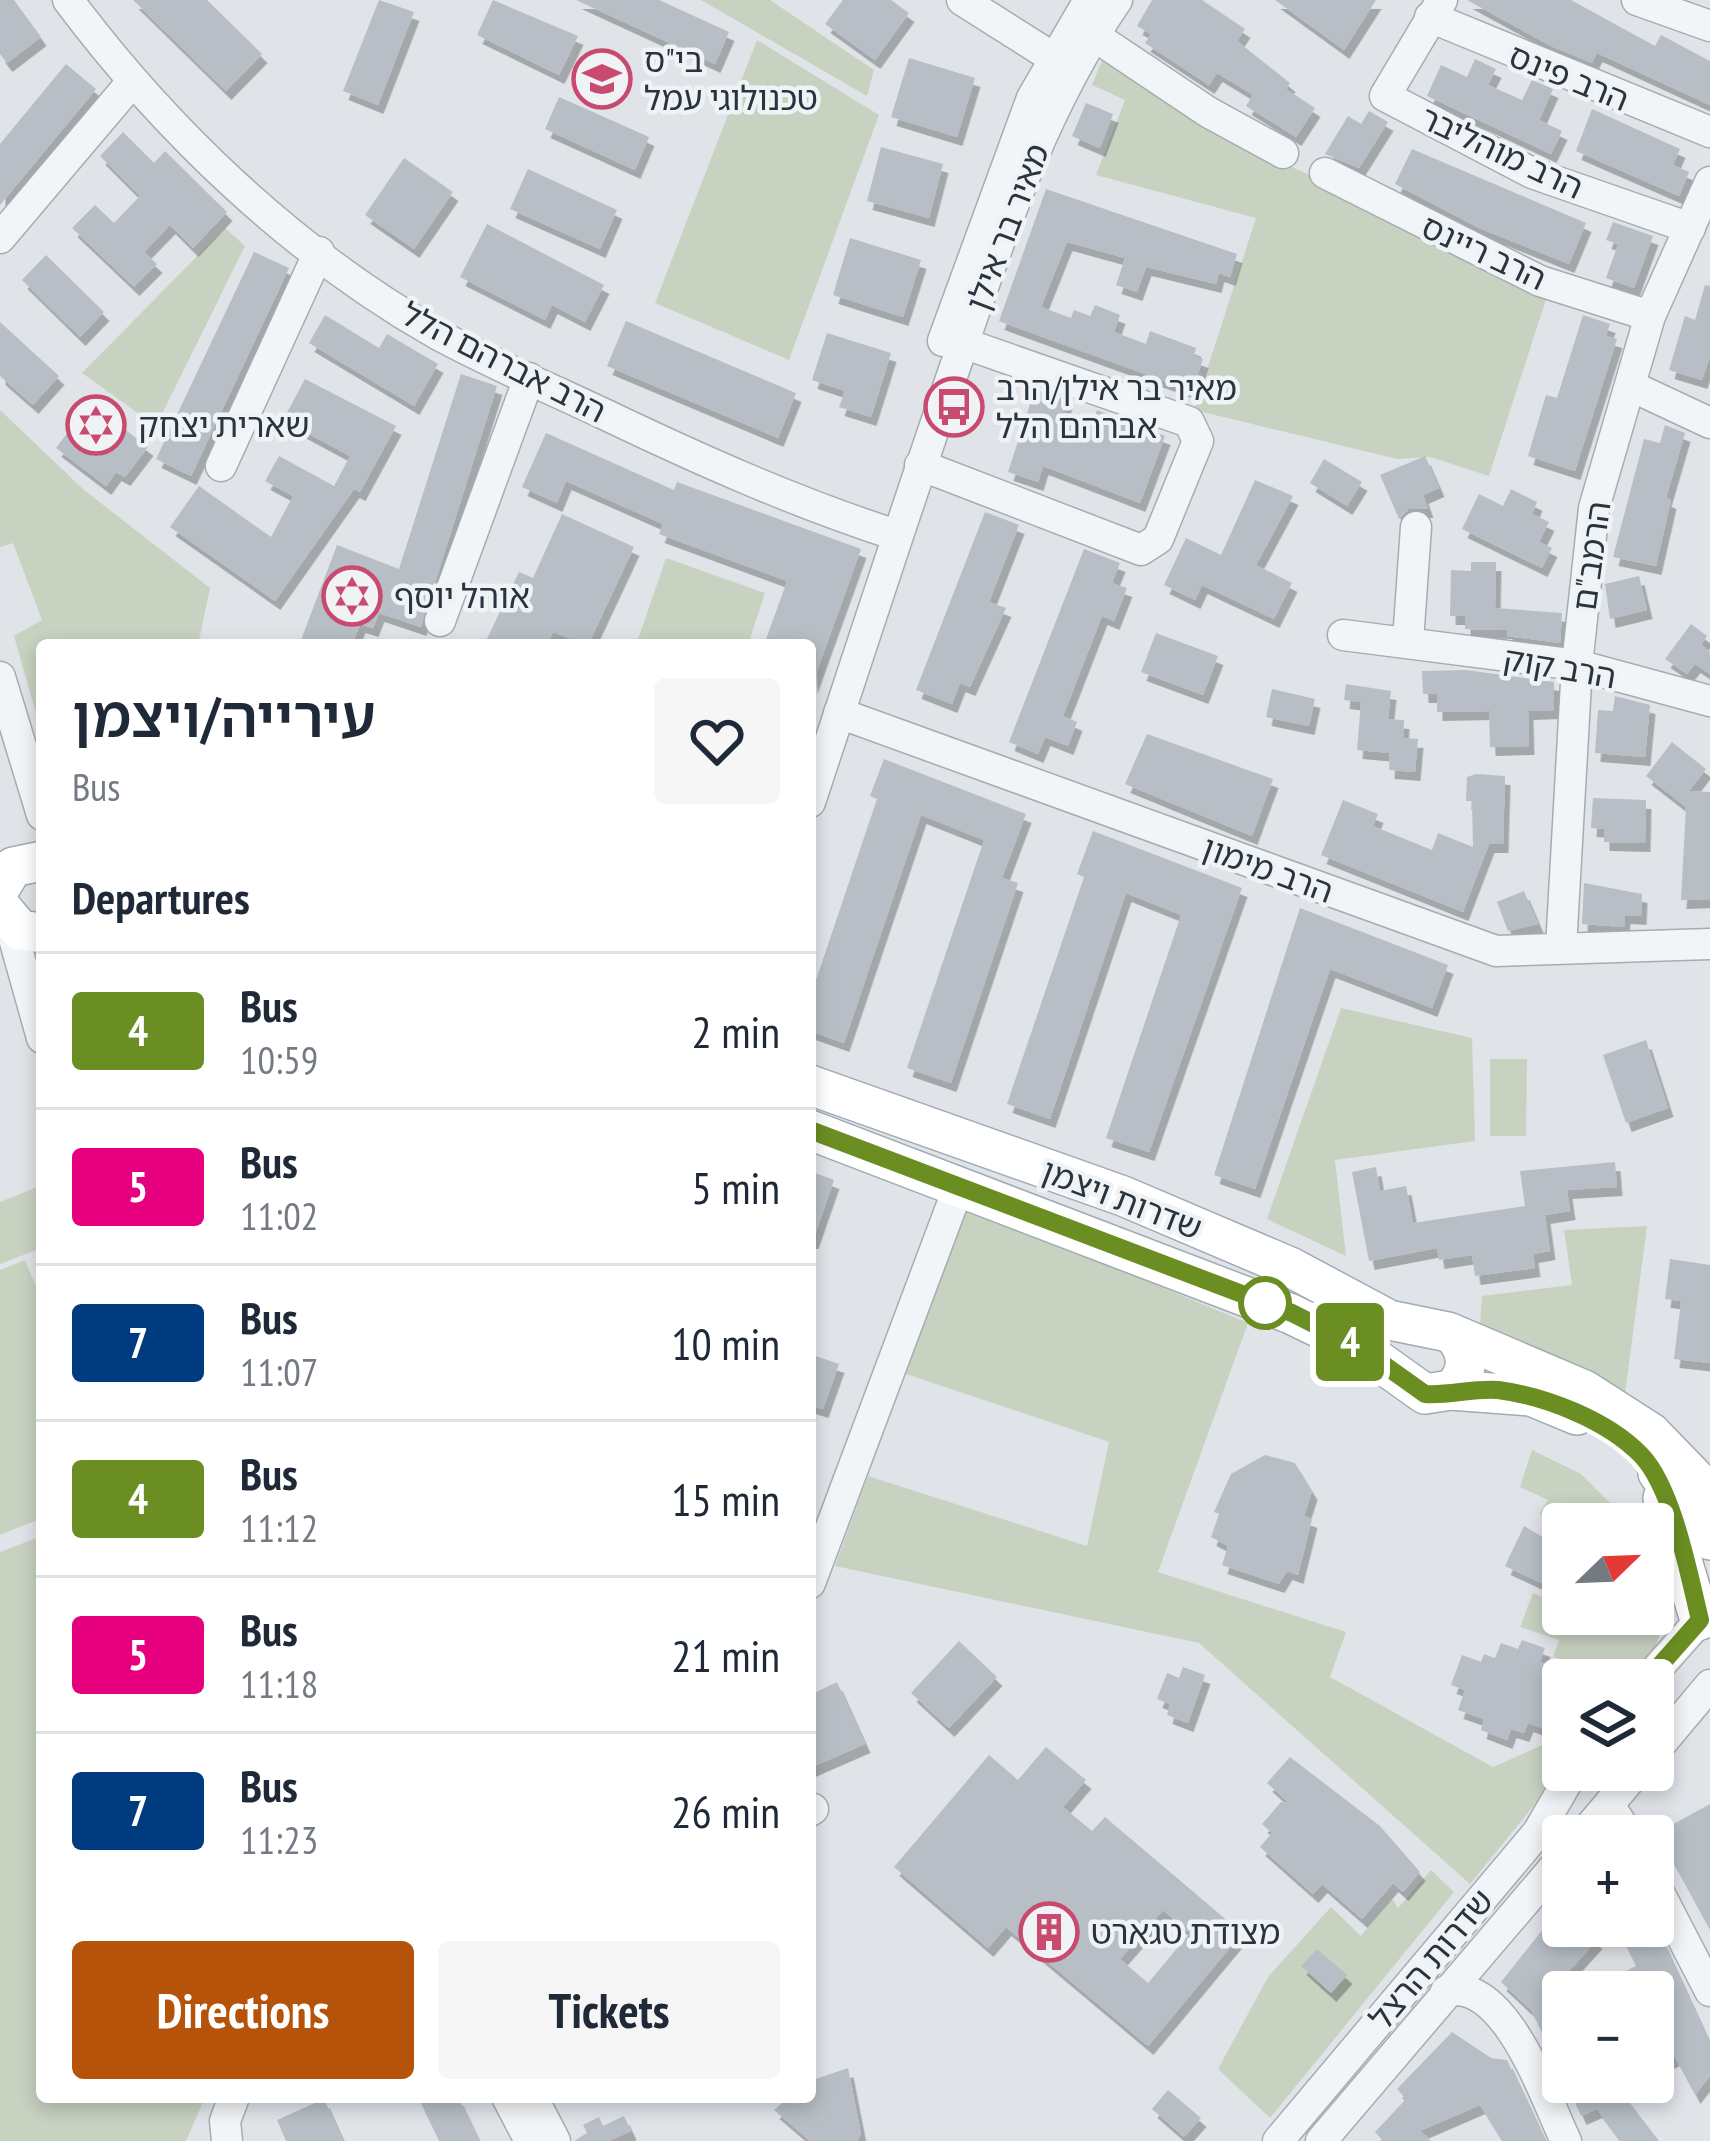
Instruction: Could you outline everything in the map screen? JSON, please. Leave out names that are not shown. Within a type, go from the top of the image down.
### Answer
[{"type":"main road","name":"שדרות ויצמן","points":[[816,1087],[1123,1196],[1291,1267],[1389,1320],[1442,1334],[1616,1408],[1682,1461],[1710,1494]]},
{"type":"main road","name":"שדרות ויצמן","points":[[816,1132],[1292,1313],[1359,1347],[1405,1380]]},
{"type":"main road","points":[[1451,1390],[1466,1366],[1442,1334],[1402,1348],[1405,1380],[1425,1394],[1451,1390],[1531,1396],[1586,1419],[1642,1455],[1710,1540]]},
{"type":"main road","points":[[1642,1455],[1668,1509],[1705,1615]]},
{"type":"street","name":"הרב אברהם הלל","points":[[68,0],[132,82],[205,156],[319,252],[439,334],[749,481],[896,535]]},
{"type":"street","points":[[962,0],[1061,63]]},
{"type":"street","name":"מאיר בר אילן","points":[[816,784],[920,465],[1061,63],[1089,0]]},
{"type":"street","name":"מאיר בר אילן","points":[[920,465],[947,324],[1007,157],[1061,63],[1093,35],[1117,0]]},
{"type":"street","points":[[1636,0],[1710,26]]},
{"type":"street","name":"הרב מוהליבר","points":[[1436,9],[1384,96],[1532,173],[1690,228]]},
{"type":"street","name":"הרב פינס","points":[[1436,9],[1710,133]]},
{"type":"street","points":[[1093,35],[1208,112],[1282,152]]},
{"type":"street","points":[[0,238],[132,82]]},
{"type":"street","name":"הרב ריינס","points":[[1325,173],[1540,281],[1650,316]]},
{"type":"street","name":"הרמב\"ם","points":[[1561,948],[1577,665],[1594,508],[1650,316],[1710,182]]},
{"type":"street","points":[[221,466],[319,252]]},
{"type":"street","points":[[920,465],[1141,550],[1158,539],[1198,441],[1189,422],[963,343]]},
{"type":"street","points":[[440,621],[529,378]]},
{"type":"street","points":[[1631,386],[1710,423]]},
{"type":"street","points":[[1408,641],[1416,527]]},
{"type":"street","name":"הרב קוק","points":[[1342,635],[1577,665],[1710,701]]},
{"type":"street","points":[[0,676],[21,885],[25,991],[36,1021]]},
{"type":"street","name":"הרב מימון","points":[[839,713],[1496,951],[1710,944]]},
{"type":"street","points":[[816,1566],[959,1186]]},
{"type":"street","points":[[1666,1659],[1705,1615]]},
{"type":"street","points":[[1674,1728],[1710,1685]]},
{"type":"street","name":"שדרות הרצל","points":[[1286,2132],[1538,1832],[1562,1791]]},
{"type":"street","points":[[1600,1815],[1621,1791]]},
{"type":"street","points":[[1609,1805],[1615,1815]]},
{"type":"street","name":"שדרות הרצל","points":[[1323,2140],[1542,1881]]},
{"type":"street","points":[[1674,1922],[1710,1991]]},
{"type":"street","points":[[1446,1991],[1476,1992],[1501,2013],[1566,2141]]},
{"type":"street","points":[[227,2141],[225,2121],[232,2103]]},
{"type":"street","points":[[509,2103],[530,2141]]},
{"type":"street","points":[[535,2103],[555,2141]]},
{"type":"street","points":[[1286,2132],[1323,2140]]},
{"type":"green space","points":[[701,0],[770,0],[874,70],[867,96]]},
{"type":"green space","points":[[757,40],[879,115],[789,360],[655,303]]},
{"type":"green space","points":[[1105,53],[1259,151],[1549,290],[1489,476],[1430,457],[1397,459],[1194,410],[1256,218],[1096,175],[1125,100],[1092,85]]},
{"type":"green space","points":[[225,228],[245,246],[156,426],[82,373]]},
{"type":"green space","points":[[0,410],[84,490],[210,588],[199,639],[36,639],[36,713],[14,636],[42,620],[13,543],[0,547]]},
{"type":"green space","points":[[666,558],[765,593],[750,639],[638,639]]},
{"type":"green space","points":[[1341,1008],[1472,1038],[1475,1141],[1335,1160],[1346,1256],[1267,1219]]},
{"type":"green space","points":[[1490,1059],[1527,1059],[1526,1136],[1490,1136]]},
{"type":"green space","points":[[36,1187],[36,1250],[0,1264],[0,1202]]},
{"type":"green space","points":[[964,1205],[1248,1323],[1158,1572],[1346,1632],[1330,1677],[1493,1767],[1542,1745],[1542,1791],[1546,1791],[1470,1884],[1199,1643],[835,1566],[868,1476],[1087,1546],[1109,1442],[906,1374]]},
{"type":"green space","points":[[1647,1226],[1625,1394],[1479,1338],[1482,1296],[1572,1285],[1564,1230]]},
{"type":"green space","points":[[25,1260],[36,1287],[36,1520],[0,1535],[0,1270]]},
{"type":"green space","points":[[1532,1450],[1581,1474],[1610,1503],[1546,1503],[1520,1487]]},
{"type":"green space","points":[[36,1538],[36,2103],[202,2103],[186,2141],[0,2141],[0,1552]]},
{"type":"green space","points":[[1533,1593],[1542,1597],[1542,1634],[1520,1627]]},
{"type":"green space","points":[[1544,1635],[1659,1635],[1648,1659],[1560,1659],[1553,1657],[1559,1640]]},
{"type":"green space","points":[[1431,1870],[1454,1892],[1270,2118],[1218,2069],[1268,1977],[1331,1907],[1361,1936],[1392,1899],[1398,1908]]},
{"type":"building","points":[[0,0],[14,0],[41,37],[7,63],[0,54]]},
{"type":"building","points":[[133,0],[207,0],[262,54],[226,91]]},
{"type":"building","points":[[379,0],[414,12],[378,105],[343,91]]},
{"type":"building","points":[[493,0],[578,36],[559,75],[477,35]]},
{"type":"building","points":[[576,0],[659,0],[729,32],[715,64]]},
{"type":"building","points":[[843,0],[891,0],[909,13],[875,60],[825,24]]},
{"type":"building","points":[[1152,0],[1202,0],[1245,29],[1237,41],[1290,83],[1286,89],[1315,108],[1296,137],[1246,106],[1253,95],[1217,73],[1209,85],[1145,43],[1151,34],[1137,26]]},
{"type":"building","points":[[1275,0],[1376,0],[1344,50]]},
{"type":"building","points":[[1467,0],[1571,0],[1655,46],[1661,35],[1710,61],[1710,105],[1597,53],[1592,63],[1551,46]]},
{"type":"building","points":[[909,58],[975,78],[957,137],[891,117]]},
{"type":"building","points":[[1475,59],[1496,69],[1488,85],[1522,100],[1532,80],[1553,89],[1539,120],[1562,131],[1551,154],[1427,96],[1441,65],[1467,77]]},
{"type":"building","points":[[66,64],[96,89],[0,205],[0,144]]},
{"type":"building","points":[[559,97],[649,137],[635,170],[545,129]]},
{"type":"building","points":[[1086,103],[1113,114],[1100,148],[1072,136]]},
{"type":"building","points":[[1592,109],[1680,149],[1673,165],[1689,172],[1679,196],[1576,151]]},
{"type":"building","points":[[1369,111],[1388,122],[1359,168],[1325,154],[1348,116],[1361,124]]},
{"type":"building","points":[[123,132],[154,163],[165,151],[227,212],[193,248],[170,225],[144,252],[157,264],[134,287],[72,228],[95,205],[114,223],[140,196],[100,156]]},
{"type":"building","points":[[881,147],[943,164],[929,218],[867,201]]},
{"type":"building","points":[[1412,149],[1586,223],[1569,264],[1479,228],[1395,184]]},
{"type":"building","points":[[404,158],[453,192],[414,249],[365,215]]},
{"type":"building","points":[[528,169],[617,210],[600,249],[510,209]]},
{"type":"building","points":[[1046,189],[1237,254],[1230,277],[1219,273],[1216,284],[1146,267],[1137,292],[1116,285],[1125,258],[1067,242],[1041,307],[1071,318],[1074,310],[1090,316],[1095,305],[1120,315],[1114,332],[1146,344],[1150,331],[1196,348],[1194,356],[1203,359],[1192,391],[999,321]]},
{"type":"building","points":[[1613,222],[1653,236],[1634,288],[1606,278],[1618,244],[1606,240]]},
{"type":"building","points":[[487,224],[604,285],[585,322],[552,305],[545,320],[460,277]]},
{"type":"building","points":[[850,238],[921,260],[903,317],[833,295]]},
{"type":"building","points":[[254,252],[289,268],[191,476],[156,459]]},
{"type":"building","points":[[46,255],[104,312],[80,337],[22,280]]},
{"type":"building","points":[[1705,285],[1710,286],[1710,356],[1702,380],[1669,370],[1685,316],[1695,320]]},
{"type":"building","points":[[325,315],[379,348],[387,334],[438,364],[414,406],[309,343]]},
{"type":"building","points":[[1583,315],[1610,324],[1606,336],[1617,339],[1575,471],[1528,456],[1546,395],[1557,398]]},
{"type":"building","points":[[626,321],[796,393],[778,438],[607,366]]},
{"type":"building","points":[[0,322],[59,376],[33,405],[0,376]]},
{"type":"building","points":[[827,333],[891,353],[871,417],[839,407],[845,391],[812,380]]},
{"type":"building","points":[[461,374],[497,386],[421,627],[379,613],[373,628],[360,624],[354,639],[301,639],[337,545],[399,569]]},
{"type":"building","points":[[305,379],[396,426],[360,492],[354,489],[275,601],[170,527],[199,486],[271,537],[293,496],[265,481],[279,456],[334,486],[350,456],[283,420]]},
{"type":"building","points":[[1035,389],[1067,400],[1063,412],[1093,422],[1097,410],[1165,436],[1140,503],[1043,466],[1038,482],[1008,472]]},
{"type":"building","name":"שארית יצחק","points":[[90,403],[148,447],[125,477],[116,472],[106,486],[56,448]]},
{"type":"building","points":[[1665,425],[1685,433],[1666,498],[1671,500],[1656,566],[1613,557],[1644,439],[1660,443]]},
{"type":"building","points":[[546,433],[674,490],[677,482],[861,549],[816,674],[816,639],[766,639],[787,581],[659,534],[663,524],[566,481],[557,503],[522,487]]},
{"type":"building","points":[[1425,456],[1439,488],[1423,495],[1428,509],[1409,509],[1399,519],[1380,475]]},
{"type":"building","points":[[1324,459],[1362,482],[1347,506],[1310,483]]},
{"type":"building","points":[[1255,480],[1293,496],[1256,565],[1292,583],[1274,619],[1202,585],[1195,600],[1164,585],[1186,538],[1221,555]]},
{"type":"building","points":[[1511,489],[1537,502],[1532,514],[1549,522],[1539,542],[1552,548],[1542,568],[1462,529],[1479,494],[1503,506]]},
{"type":"building","points":[[985,512],[1019,525],[989,602],[1006,608],[970,687],[960,683],[952,704],[916,690]]},
{"type":"building","points":[[562,514],[634,547],[591,639],[553,632],[550,639],[487,639],[519,572],[533,578]]},
{"type":"building","points":[[1084,549],[1120,563],[1112,583],[1127,588],[1114,621],[1102,616],[1063,716],[1077,722],[1068,746],[1045,737],[1038,754],[1009,742]]},
{"type":"building","points":[[1471,562],[1496,562],[1495,608],[1562,613],[1560,643],[1507,636],[1507,630],[1465,629],[1465,616],[1450,616],[1451,570],[1471,571]]},
{"type":"building","points":[[1639,576],[1647,610],[1610,619],[1605,584]]},
{"type":"building","points":[[1691,624],[1707,636],[1701,645],[1710,652],[1710,674],[1695,664],[1687,674],[1665,659]]},
{"type":"building","points":[[1156,633],[1218,656],[1203,695],[1141,672]]},
{"type":"building","points":[[1466,670],[1554,682],[1554,710],[1528,711],[1529,746],[1490,747],[1489,711],[1437,712],[1437,694],[1423,694],[1422,671]]},
{"type":"building","points":[[1346,684],[1391,691],[1388,719],[1404,720],[1403,738],[1418,739],[1415,772],[1389,770],[1390,753],[1357,750],[1361,702],[1344,700]]},
{"type":"building","points":[[1272,689],[1315,699],[1309,726],[1266,717]]},
{"type":"building","points":[[1615,696],[1650,705],[1645,757],[1595,753],[1598,710],[1613,711]]},
{"type":"building","points":[[1147,734],[1273,779],[1252,836],[1125,784]]},
{"type":"building","points":[[1672,742],[1706,769],[1689,791],[1710,792],[1710,899],[1681,900],[1686,807],[1646,776]]},
{"type":"building","points":[[884,759],[1026,814],[1002,878],[1018,883],[951,1083],[907,1068],[984,840],[921,815],[844,1043],[816,1033],[816,980],[877,799],[870,796]]},
{"type":"building","points":[[1505,776],[1503,844],[1489,844],[1463,912],[1321,855],[1343,800],[1378,814],[1373,826],[1432,850],[1438,833],[1473,847],[1472,801],[1466,801],[1467,777]]},
{"type":"building","points":[[1593,798],[1646,800],[1645,843],[1604,842],[1604,829],[1591,828]]},
{"type":"building","points":[[1093,831],[1242,888],[1149,1152],[1106,1138],[1181,915],[1126,893],[1050,1119],[1007,1104],[1084,877],[1077,874]]},
{"type":"building","points":[[1584,883],[1642,894],[1641,916],[1625,915],[1624,927],[1582,924]]},
{"type":"building","points":[[1524,891],[1538,924],[1508,931],[1497,902]]},
{"type":"building","points":[[1300,908],[1448,965],[1432,1008],[1330,969],[1255,1189],[1214,1175]]},
{"type":"building","points":[[1646,1040],[1668,1108],[1626,1123],[1603,1055]]},
{"type":"building","points":[[1615,1162],[1617,1187],[1567,1190],[1570,1211],[1545,1215],[1550,1251],[1533,1254],[1535,1268],[1475,1276],[1472,1255],[1439,1260],[1437,1248],[1369,1261],[1352,1172],[1376,1167],[1380,1191],[1406,1186],[1413,1223],[1525,1206],[1520,1171]]},
{"type":"building","points":[[816,1173],[834,1180],[816,1231]]},
{"type":"building","points":[[1670,1259],[1710,1265],[1710,1363],[1674,1359],[1681,1301],[1665,1299]]},
{"type":"building","points":[[816,1356],[839,1364],[823,1409],[816,1407]]},
{"type":"building","points":[[1265,1455],[1295,1463],[1312,1491],[1304,1516],[1312,1519],[1298,1575],[1287,1571],[1279,1584],[1222,1565],[1228,1546],[1211,1537],[1219,1514],[1214,1512],[1231,1474]]},
{"type":"building","points":[[1524,1526],[1542,1537],[1542,1583],[1505,1566]]},
{"type":"building","points":[[1522,1640],[1545,1648],[1540,1662],[1542,1728],[1528,1723],[1524,1733],[1511,1729],[1507,1740],[1481,1730],[1484,1719],[1458,1710],[1465,1690],[1451,1685],[1462,1655],[1481,1662],[1484,1654],[1495,1658],[1501,1643],[1518,1649]]},
{"type":"building","points":[[959,1641],[997,1677],[949,1728],[911,1693]]},
{"type":"building","points":[[1183,1667],[1205,1675],[1188,1723],[1167,1715],[1170,1704],[1157,1699],[1167,1673],[1179,1678]]},
{"type":"building","points":[[837,1682],[865,1744],[816,1765],[816,1692]]},
{"type":"building","points":[[1046,1747],[1086,1780],[1063,1807],[1092,1831],[1105,1817],[1242,1933],[1148,2046],[1006,1927],[988,1948],[894,1867],[989,1755],[1018,1780]],"holes":[[[1163,1910],[1190,1933],[1148,1983],[1120,1959]]]},
{"type":"building","points":[[1290,1757],[1380,1826],[1420,1872],[1403,1892],[1393,1883],[1362,1919],[1322,1884],[1313,1894],[1260,1847],[1272,1833],[1262,1824],[1281,1802],[1289,1803],[1267,1783]]},
{"type":"building","points":[[1710,1804],[1710,1930],[1674,1864],[1674,1824]]},
{"type":"building","points":[[1542,1930],[1542,1947],[1591,1947],[1569,1971],[1542,1971],[1542,2033],[1531,2010],[1501,1982]]},
{"type":"building","points":[[1626,1947],[1665,1947],[1710,2044],[1710,2076],[1695,2095],[1674,2057],[1674,1971],[1626,1971],[1636,1966]]},
{"type":"building","points":[[1317,1949],[1347,1975],[1331,1993],[1301,1966]]},
{"type":"building","points":[[1452,2032],[1491,2058],[1507,2060],[1545,2141],[1502,2141],[1480,2105],[1420,2131],[1431,2141],[1383,2141],[1375,2132],[1406,2099],[1397,2089]]},
{"type":"building","points":[[848,2068],[861,2134],[857,2141],[810,2141],[774,2110],[782,2103],[816,2103],[816,2079]]},
{"type":"building","points":[[1168,2090],[1201,2118],[1184,2137],[1152,2109]]},
{"type":"building","points":[[326,2103],[343,2141],[286,2141],[277,2120]]},
{"type":"building","points":[[421,2103],[461,2103],[479,2141],[439,2141]]},
{"type":"building","points":[[1575,2103],[1630,2103],[1659,2141],[1621,2141],[1597,2109],[1581,2116]]},
{"type":"building","points":[[624,2116],[631,2131],[609,2141],[574,2141],[587,2133],[583,2125],[599,2117],[603,2126]]},
{"type":"bus line","name":"4","points":[[816,1132],[1292,1313],[1359,1347],[1425,1394],[1497,1390],[1531,1396],[1586,1419],[1642,1455],[1679,1541],[1700,1620],[1666,1659]]},
{"type":"place","name":"בי\"ס טכנולוגי עמל","points":[[602,79]]},
{"type":"place","name":"מאיר בר אילן/הרב אברהם הלל","points":[[954,407]]},
{"type":"place","name":"שארית יצחק","points":[[96,425]]},
{"type":"place","name":"אוהל יוסף","points":[[352,596]]},
{"type":"place","name":"מצודת טגארט","points":[[1049,1932]]}]
